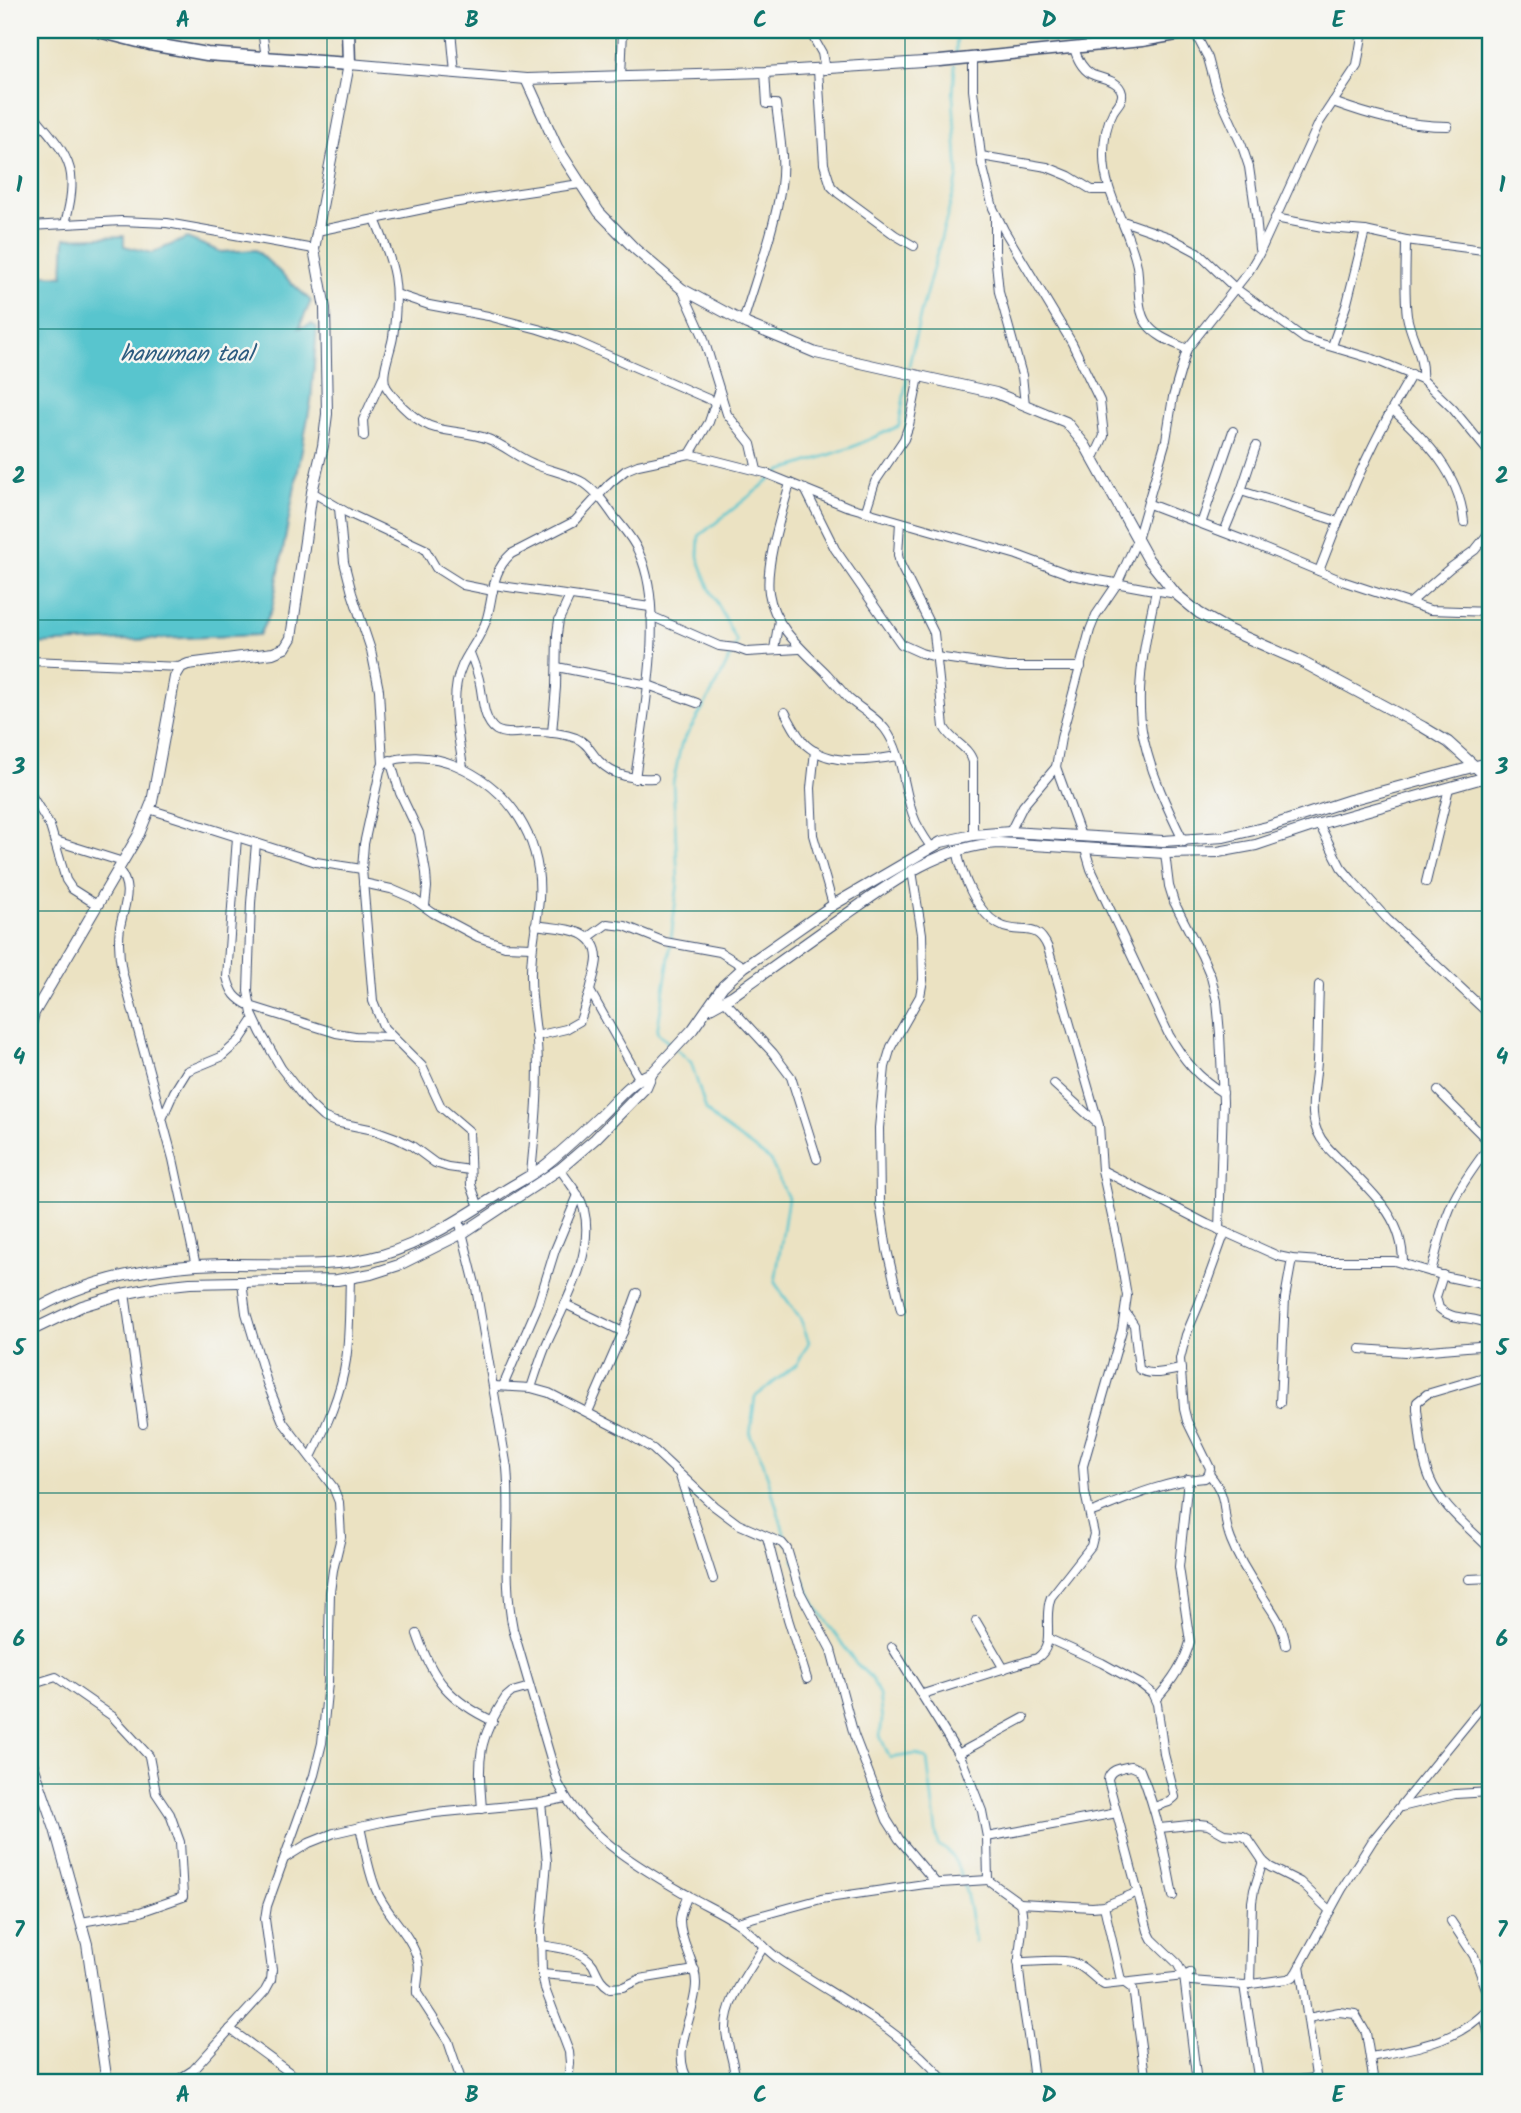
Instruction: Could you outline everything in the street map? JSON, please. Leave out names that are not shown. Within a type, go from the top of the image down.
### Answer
[{"type":"main road","points":[[95,30],[150,44],[207,54],[349,64],[348,30]]},
{"type":"main road","points":[[940,61],[1142,41],[1200,31]]},
{"type":"street","points":[[262,30],[266,58]]},
{"type":"street","points":[[451,30],[455,73]]},
{"type":"street","points":[[621,77],[623,30]]},
{"type":"street","points":[[809,30],[822,53],[824,164],[831,186],[895,235],[914,246]]},
{"type":"street","points":[[1138,30],[1142,41]]},
{"type":"street","points":[[1082,836],[1056,767],[1061,738],[1090,630],[1096,615],[1117,584],[1138,540],[1166,440],[1187,349],[1236,288],[1259,254],[1319,122],[1357,66],[1363,30]]},
{"type":"street","points":[[1200,31],[1217,91],[1249,167],[1259,254]]},
{"type":"street","points":[[1074,48],[1082,65],[1091,74],[1110,80],[1119,87],[1122,94],[1121,101],[1106,125],[1104,155],[1108,190],[1137,266],[1143,318],[1154,332],[1187,349]]},
{"type":"street","points":[[973,58],[981,156],[995,211],[1072,343],[1100,401],[1104,436],[1093,460]]},
{"type":"street","points":[[30,661],[181,667],[274,653],[285,648],[291,638],[312,492],[323,446],[327,414],[325,307],[314,249],[349,64],[526,79],[822,70],[940,61]]},
{"type":"street","points":[[743,322],[774,218],[781,184],[782,156],[776,104],[766,104],[765,72]]},
{"type":"street","points":[[526,79],[557,147],[599,212],[642,255],[682,289],[743,322],[816,353],[996,393],[1066,422],[1093,460],[1148,559],[1176,594],[1199,613],[1219,624],[1302,662],[1423,727],[1448,742],[1490,778]]},
{"type":"street","points":[[1333,102],[1373,116],[1408,124],[1448,126]]},
{"type":"street","points":[[30,110],[59,148],[71,174],[71,196],[65,224]]},
{"type":"street","points":[[981,156],[1048,166],[1092,190],[1108,190]]},
{"type":"street","points":[[317,231],[452,203],[580,184]]},
{"type":"street","points":[[995,211],[999,292],[1022,375],[1025,405]]},
{"type":"street","points":[[1275,218],[1491,251]]},
{"type":"street","points":[[364,436],[363,420],[383,377],[391,346],[396,293],[393,265],[375,219]]},
{"type":"street","points":[[1121,220],[1169,237],[1197,252],[1236,288],[1298,335],[1422,379],[1453,409],[1491,455]]},
{"type":"street","points":[[30,226],[121,221],[167,223],[314,249]]},
{"type":"street","points":[[1332,346],[1365,230]]},
{"type":"street","points":[[1406,240],[1407,313],[1409,326],[1420,352],[1422,379]]},
{"type":"street","points":[[682,289],[703,336],[727,414],[751,444],[761,471]]},
{"type":"street","points":[[396,293],[429,305],[488,316],[575,341],[715,402]]},
{"type":"street","points":[[1319,571],[1337,521],[1412,374]]},
{"type":"street","points":[[866,510],[875,482],[904,439],[909,425],[915,376]]},
{"type":"street","points":[[383,377],[389,390],[433,428],[470,433],[487,439],[534,465],[578,479],[599,496],[639,552],[645,568],[652,642],[635,779]]},
{"type":"street","points":[[690,454],[709,422],[719,393]]},
{"type":"street","points":[[1392,409],[1436,452],[1457,491],[1463,507],[1464,522]]},
{"type":"street","points":[[1480,442],[1491,427]]},
{"type":"street","points":[[1201,524],[1233,430]]},
{"type":"street","points":[[1224,533],[1256,446]]},
{"type":"street","points":[[463,768],[455,710],[457,679],[461,666],[486,622],[497,571],[511,554],[575,521],[610,483],[626,470],[638,465],[690,454],[761,471],[846,506],[1017,555],[1071,575],[1176,594]]},
{"type":"street","points":[[788,482],[768,583],[769,595],[779,620],[799,649],[851,701],[884,728],[897,756],[912,814],[931,847]]},
{"type":"street","points":[[805,489],[835,549],[895,636],[908,649],[936,657],[1008,667],[1081,667]]},
{"type":"street","points":[[1241,491],[1337,521]]},
{"type":"street","points":[[312,492],[339,508],[425,549],[436,568],[463,585],[570,596],[650,612],[719,646],[747,652],[799,649]]},
{"type":"street","points":[[1149,504],[1319,571],[1430,610],[1491,612]]},
{"type":"street","points":[[339,508],[344,562],[371,650],[379,690],[386,762],[419,833],[426,873],[425,906]]},
{"type":"street","points":[[900,522],[898,555],[905,577],[934,633],[944,727],[947,734],[968,750],[973,762],[973,835]]},
{"type":"street","points":[[1410,603],[1481,544],[1491,523]]},
{"type":"street","points":[[1156,591],[1143,647],[1143,734],[1163,799],[1184,842]]},
{"type":"street","points":[[552,733],[557,634],[559,620],[570,596]]},
{"type":"street","points":[[774,649],[779,620]]},
{"type":"street","points":[[470,653],[488,718],[493,727],[506,733],[552,733],[580,739],[610,770],[635,779],[654,778]]},
{"type":"street","points":[[30,1028],[32,1013],[139,834],[149,808],[175,677],[181,667]]},
{"type":"street","points":[[557,667],[648,685],[697,703]]},
{"type":"street","points":[[785,712],[806,745],[815,751],[856,761],[897,756]]},
{"type":"street","points":[[815,751],[811,788],[813,835],[833,905]]},
{"type":"street","points":[[386,762],[404,758],[428,758],[463,768],[508,800],[524,826],[538,868],[539,899],[532,947],[531,991],[536,1036],[537,1114],[531,1174]]},
{"type":"street","points":[[386,762],[364,845],[362,869],[373,1001],[390,1037],[422,1066],[442,1107],[470,1131],[471,1185],[479,1207]]},
{"type":"street","points":[[30,1331],[82,1306],[125,1293],[181,1284],[350,1278],[399,1265],[463,1233],[560,1169],[595,1139],[646,1087],[652,1073],[689,1033],[723,986],[744,967],[833,905],[941,842],[973,835],[1010,832],[1184,842],[1224,838],[1491,762]]},
{"type":"street","points":[[1010,832],[1023,806],[1056,767]]},
{"type":"street","points":[[706,1009],[724,1000],[912,871],[957,850],[980,844],[999,844],[1165,853],[1218,852],[1256,845],[1319,824],[1490,778]]},
{"type":"street","points":[[1426,882],[1449,788]]},
{"type":"street","points":[[30,793],[50,826],[66,880],[72,889],[97,905]]},
{"type":"street","points":[[149,808],[316,862],[362,869]]},
{"type":"street","points":[[1319,824],[1341,867],[1388,920],[1490,1011]]},
{"type":"street","points":[[237,837],[227,977],[233,994],[250,1006],[335,1033],[390,1037]]},
{"type":"street","points":[[56,841],[121,864]]},
{"type":"street","points":[[256,843],[248,950],[250,1006],[254,1019],[281,1068],[308,1103],[323,1116],[335,1122],[374,1130],[396,1138],[435,1163],[470,1170]]},
{"type":"street","points":[[1085,849],[1091,869],[1168,1035],[1185,1060],[1203,1079],[1223,1093]]},
{"type":"street","points":[[923,1694],[1037,1658],[1044,1654],[1049,1646],[1047,1612],[1051,1597],[1090,1546],[1094,1534],[1085,1493],[1083,1466],[1126,1313],[1127,1296],[1102,1170],[1100,1125],[1043,936],[1035,931],[1009,929],[997,924],[982,908],[970,888],[961,870],[957,850]]},
{"type":"street","points":[[1165,853],[1174,902],[1202,956],[1217,1001],[1223,1093],[1222,1231],[1182,1346],[1184,1409],[1206,1460],[1209,1474],[1224,1499],[1230,1539],[1260,1593],[1280,1620],[1286,1645]]},
{"type":"street","points":[[121,864],[128,892],[118,949],[122,971],[173,1159],[196,1266]]},
{"type":"street","points":[[901,1310],[887,1250],[880,1203],[879,1128],[885,1067],[891,1047],[920,996],[923,980],[922,934],[912,871]]},
{"type":"street","points":[[363,883],[391,889],[478,937],[505,946],[532,947]]},
{"type":"street","points":[[1491,902],[1486,932],[1491,946]]},
{"type":"street","points":[[589,937],[607,924],[625,926],[665,942],[720,952],[744,967]]},
{"type":"street","points":[[535,925],[577,932],[589,937],[595,947],[597,960],[580,1021],[573,1027],[536,1036]]},
{"type":"street","points":[[1319,985],[1313,1101],[1316,1129],[1324,1145],[1390,1214],[1402,1239],[1403,1263]]},
{"type":"street","points":[[590,991],[639,1078]]},
{"type":"street","points":[[724,1000],[773,1053],[791,1077],[817,1159]]},
{"type":"street","points":[[162,1119],[187,1070],[221,1057],[240,1040],[254,1019]]},
{"type":"street","points":[[30,1313],[71,1291],[168,1268],[221,1264],[311,1265],[352,1262],[383,1255],[417,1242],[458,1220],[547,1164],[639,1078],[652,1073]]},
{"type":"street","points":[[1054,1084],[1100,1125]]},
{"type":"street","points":[[1431,1272],[1444,1224],[1456,1195],[1491,1144],[1438,1091]]},
{"type":"street","points":[[531,1388],[546,1345],[577,1277],[585,1245],[584,1209],[560,1169]]},
{"type":"street","points":[[1102,1170],[1222,1231],[1278,1256],[1343,1262],[1394,1261],[1491,1286]]},
{"type":"street","points":[[503,1386],[538,1305],[552,1267],[555,1250],[578,1195]]},
{"type":"street","points":[[458,1220],[477,1288],[509,1494],[509,1608],[558,1783],[566,1798],[594,1832],[619,1853],[737,1922],[778,1958],[856,2006],[924,2059],[946,2083]]},
{"type":"street","points":[[1280,1403],[1285,1298],[1292,1259]]},
{"type":"street","points":[[1443,1275],[1437,1297],[1439,1308],[1452,1316],[1480,1320],[1491,1328]]},
{"type":"street","points":[[311,1457],[340,1387],[346,1362],[350,1278]]},
{"type":"street","points":[[173,2083],[193,2070],[265,1991],[271,1980],[272,1970],[264,1919],[314,1775],[322,1743],[328,1682],[332,1570],[341,1537],[339,1502],[333,1487],[283,1422],[267,1383],[246,1313],[242,1282]]},
{"type":"street","points":[[125,1293],[143,1424]]},
{"type":"street","points":[[588,1412],[637,1293]]},
{"type":"street","points":[[565,1304],[623,1332]]},
{"type":"street","points":[[1126,1313],[1134,1325],[1139,1369],[1143,1373],[1151,1373],[1181,1369]]},
{"type":"street","points":[[1360,1349],[1391,1352],[1435,1351],[1491,1345]]},
{"type":"street","points":[[1491,1375],[1427,1394],[1417,1402],[1425,1465],[1430,1481],[1440,1498],[1491,1550]]},
{"type":"street","points":[[494,1386],[531,1388],[549,1393],[588,1412],[653,1449],[713,1506],[738,1524],[782,1543],[800,1592],[831,1650],[854,1735],[887,1820],[899,1839],[936,1883]]},
{"type":"street","points":[[680,1474],[713,1579]]},
{"type":"street","points":[[1090,1513],[1149,1490],[1188,1479],[1205,1478],[1209,1474]]},
{"type":"street","points":[[1156,1699],[1177,1673],[1190,1642],[1179,1567],[1188,1479]]},
{"type":"street","points":[[768,1537],[788,1619],[807,1679]]},
{"type":"street","points":[[1469,1580],[1491,1578]]},
{"type":"street","points":[[976,1621],[1004,1669]]},
{"type":"street","points":[[416,1634],[446,1690],[457,1701],[492,1721]]},
{"type":"street","points":[[1049,1639],[1142,1685],[1149,1689],[1156,1699],[1164,1754],[1175,1797],[1154,1807]]},
{"type":"street","points":[[892,1647],[923,1694],[970,1778],[982,1811],[987,1838],[988,1880]]},
{"type":"street","points":[[30,1685],[56,1677],[112,1716],[149,1756],[156,1793],[170,1814],[180,1842],[183,1897],[140,1912],[81,1922]]},
{"type":"street","points":[[482,1809],[478,1768],[480,1753],[492,1721],[512,1692],[530,1686]]},
{"type":"street","points":[[1173,1896],[1160,1828],[1140,1770],[1131,1766],[1112,1771],[1108,1780],[1152,1939],[1191,1981],[1247,1984],[1287,1979],[1293,1976],[1300,1965],[1373,1840],[1491,1695]]},
{"type":"street","points":[[958,1754],[1024,1718]]},
{"type":"street","points":[[30,1757],[55,1829],[87,1944],[107,2083]]},
{"type":"street","points":[[1401,1807],[1455,1794],[1491,1792]]},
{"type":"street","points":[[285,1858],[309,1843],[360,1827],[435,1813],[541,1803],[566,1798]]},
{"type":"street","points":[[541,1803],[547,1862],[542,1909],[542,1974],[569,2052],[568,2083]]},
{"type":"street","points":[[987,1838],[1117,1813]]},
{"type":"street","points":[[1160,1828],[1199,1824],[1208,1825],[1224,1834],[1243,1836],[1263,1861],[1300,1882],[1330,1911]]},
{"type":"street","points":[[360,1827],[377,1893],[410,1941],[420,1968],[417,1993],[448,2041],[462,2083]]},
{"type":"street","points":[[1259,2083],[1247,1984],[1252,1902],[1263,1861]]},
{"type":"street","points":[[737,1922],[821,1899],[936,1883],[988,1880],[1020,1903],[1023,1918],[1018,1962],[1034,2083]]},
{"type":"street","points":[[1020,1903],[1072,1908],[1104,1906],[1138,1892]]},
{"type":"street","points":[[688,1895],[680,1922],[695,1970],[696,1985],[682,2039],[684,2071],[690,2083]]},
{"type":"street","points":[[1104,1906],[1119,1974],[1133,1989],[1146,2083]]},
{"type":"street","points":[[1371,2057],[1441,2040],[1474,2024],[1491,2004],[1474,1956],[1451,1921]]},
{"type":"street","points":[[541,1945],[580,1954],[593,1964],[599,1979],[610,1988],[640,1979],[695,1970]]},
{"type":"street","points":[[735,2083],[736,2075],[728,2044],[727,2018],[739,1988],[764,1946]]},
{"type":"street","points":[[1018,1962],[1070,1962],[1104,1984],[1187,1974]]},
{"type":"street","points":[[1273,2083],[1316,2081],[1300,1965]]},
{"type":"street","points":[[542,1974],[599,1979]]},
{"type":"street","points":[[1187,1974],[1197,2083]]},
{"type":"street","points":[[1308,2018],[1339,2012],[1355,2014],[1366,2033],[1374,2083]]},
{"type":"street","points":[[1484,2014],[1491,2043]]},
{"type":"street","points":[[230,2029],[304,2083]]},
{"type":"water","name":"hanuman taal","points":[[124,236],[124,246],[152,253],[187,238],[221,252],[256,250],[311,301],[299,328],[312,324],[317,328],[311,401],[272,609],[259,635],[30,644],[30,274],[63,276],[65,238]]},
{"type":"waterway","points":[[956,54],[957,30]]},
{"type":"waterway","points":[[908,370],[958,176],[953,96],[955,65]]},
{"type":"waterway","points":[[777,475],[781,471],[850,448],[899,426],[907,377]]},
{"type":"waterway","points":[[672,1046],[657,1032],[678,882],[673,783],[681,745],[718,682],[737,642],[709,587],[698,557],[699,536],[771,479]]},
{"type":"waterway","points":[[677,1050],[691,1062],[706,1110],[717,1122],[770,1160],[788,1198],[775,1283],[801,1320],[809,1342],[797,1364],[755,1397],[750,1435],[763,1461],[787,1543]]},
{"type":"waterway","points":[[794,1559],[815,1605],[855,1662],[872,1679],[879,1695],[882,1720],[880,1736],[890,1758],[916,1754],[927,1759],[938,1846],[948,1851],[959,1869],[975,1942]]}]
